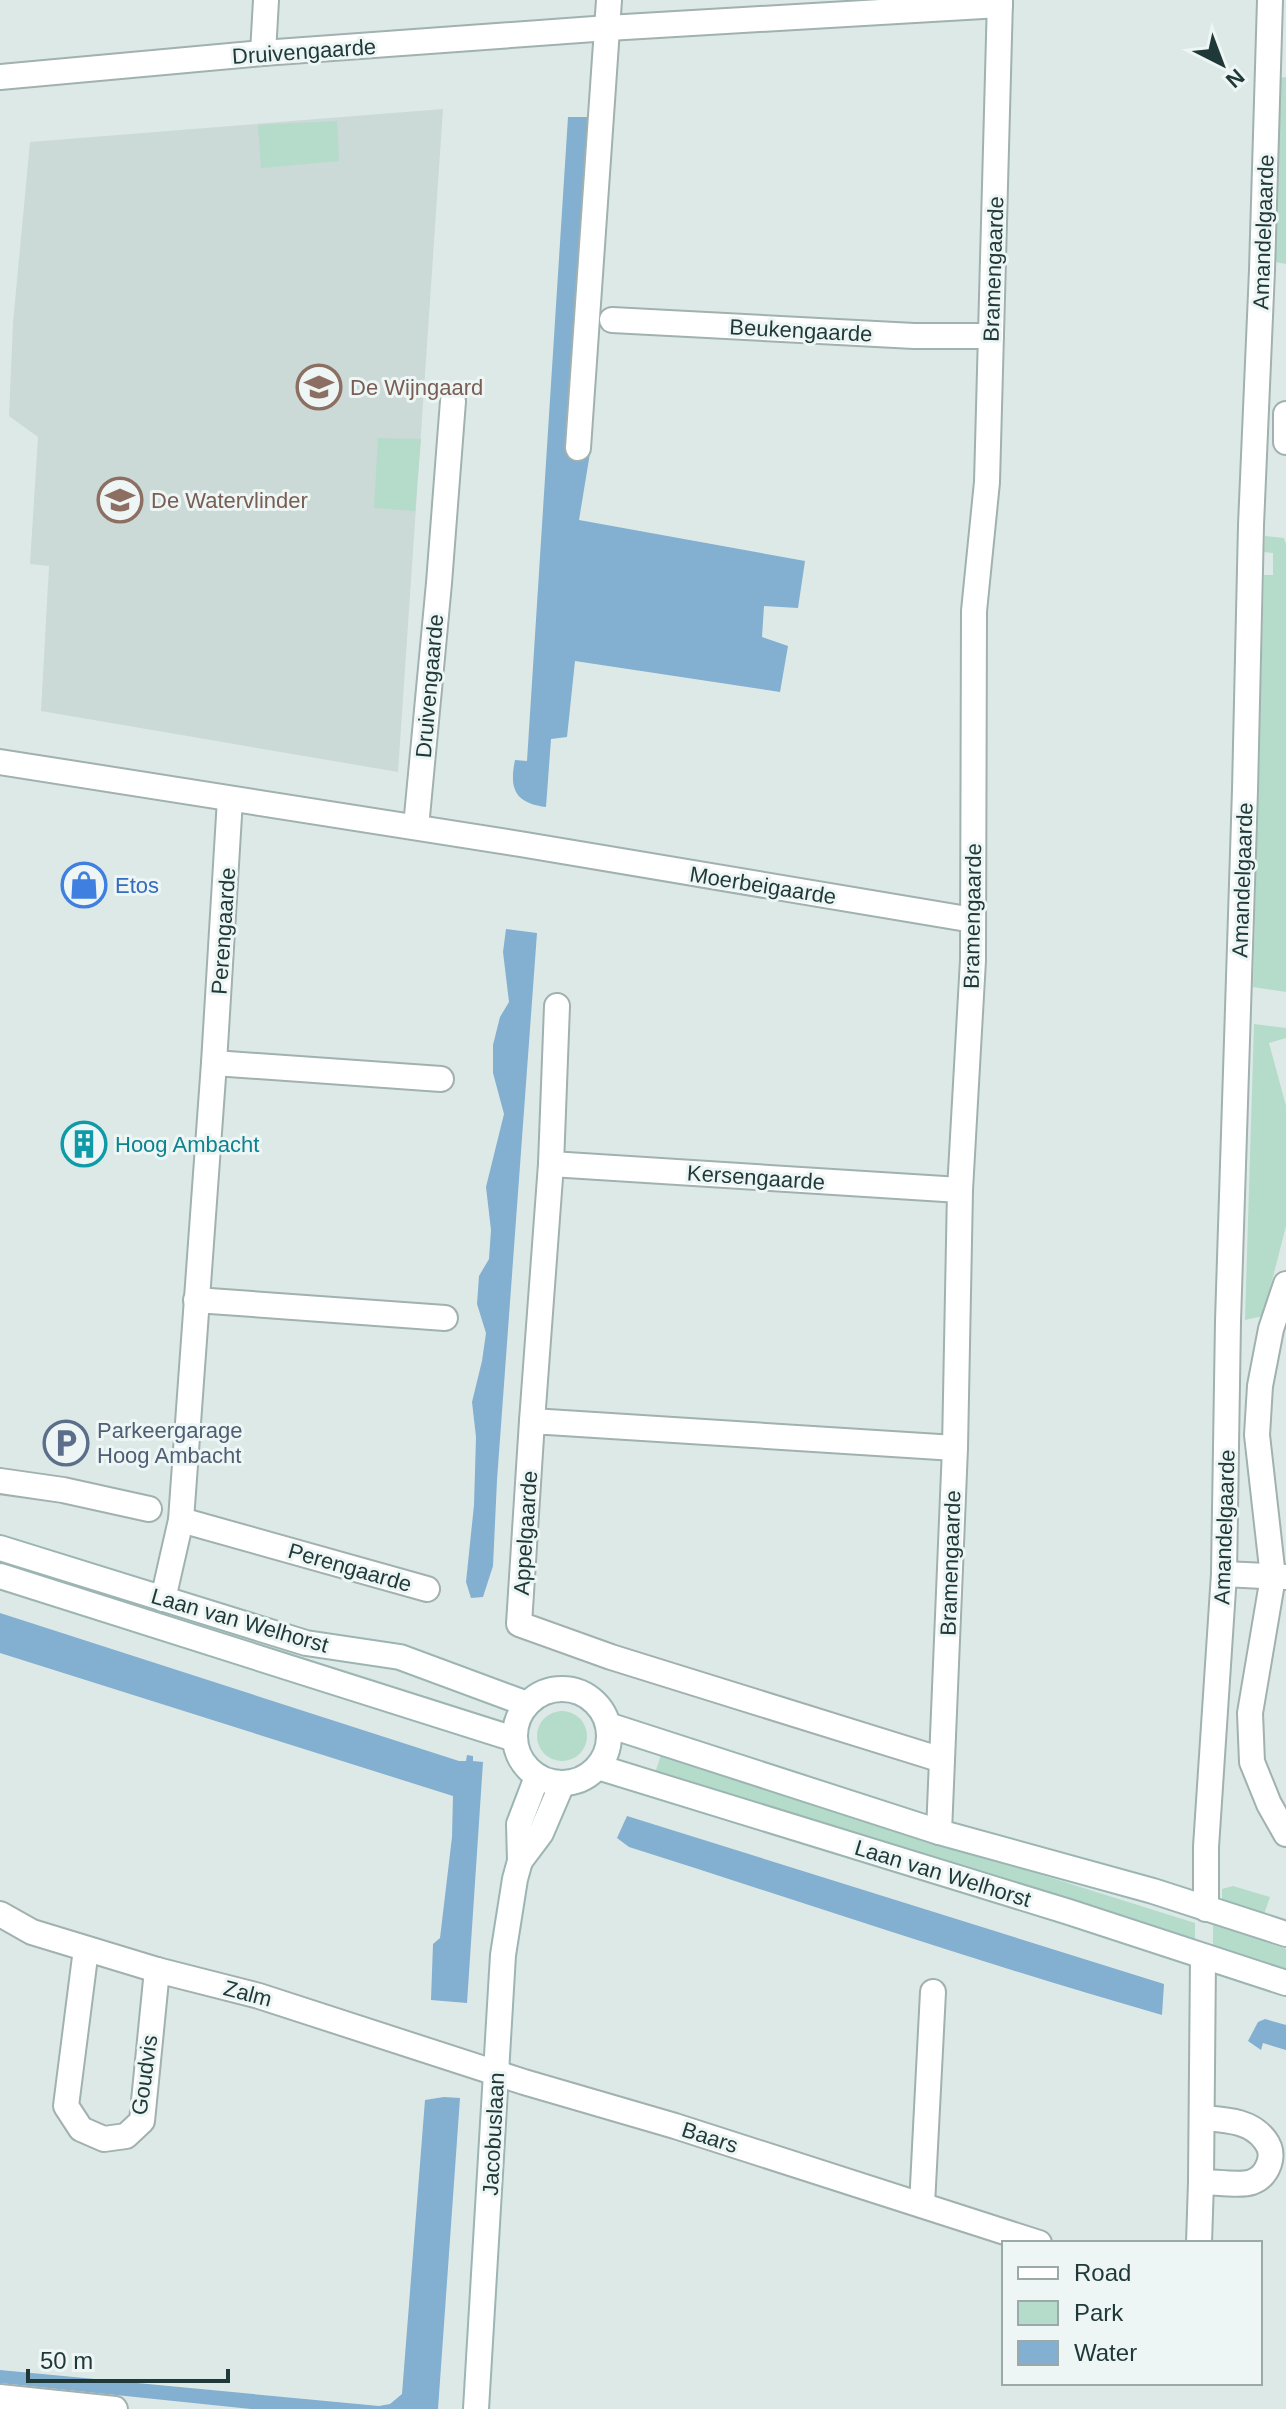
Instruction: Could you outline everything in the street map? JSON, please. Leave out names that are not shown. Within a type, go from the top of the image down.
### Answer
[{"type":"street","points":[[263,53],[266,0]]},
{"type":"street","points":[[578,448],[609,0]]},
{"type":"street","name":"Amandelgaarde","points":[[1206,1909],[1206,1847],[1224,1574],[1228,1321],[1251,525],[1278,48],[1270,0]]},
{"type":"street","name":"Druivengaarde","points":[[0,77],[263,53],[1000,3]]},
{"type":"street","name":"Bramengaarde","points":[[939,1832],[955,1448],[960,1190],[973,960],[974,611],[987,482],[1000,3]]},
{"type":"street","name":"Beukengaarde","points":[[612,320],[914,336],[991,336]]},
{"type":"street","name":"Druivengaarde","points":[[416,827],[453,401]]},
{"type":"street","points":[[1286,414],[1286,442]]},
{"type":"street","points":[[0,762],[416,827]]},
{"type":"street","name":"Perengaarde","points":[[163,1599],[181,1520],[230,799]]},
{"type":"street","name":"Moerbeigaarde","points":[[416,827],[973,920]]},
{"type":"street","points":[[557,1006],[551,1164],[532,1421],[955,1448]]},
{"type":"street","points":[[214,1063],[441,1079]]},
{"type":"street","name":"Kersengaarde","points":[[551,1164],[960,1190]]},
{"type":"street","name":"Amandelgaarde","points":[[1286,1284],[1278,1329],[1260,1386],[1257,1435],[1279,1577],[1250,1713],[1252,1762],[1269,1804],[1286,1834]]},
{"type":"street","points":[[196,1300],[445,1318]]},
{"type":"street","name":"Appelgaarde","points":[[532,1421],[519,1624],[611,1657],[942,1760]]},
{"type":"street","name":"Perengaarde","points":[[0,1481],[63,1490],[149,1509],[427,1589]]},
{"type":"street","name":"Laan van Welhorst","points":[[0,1548],[306,1643],[400,1657],[527,1704]]},
{"type":"street","points":[[1224,1574],[1279,1577]]},
{"type":"street","name":"Laan van Welhorst","points":[[0,1576],[514,1739]]},
{"type":"street","points":[[553,1689],[574,1690],[592,1699],[608,1725],[608,1747],[598,1767],[578,1781],[562,1784],[537,1777],[519,1757],[514,1739],[517,1721],[527,1704],[534,1697],[553,1689]]},
{"type":"street","name":"Laan van Welhorst","points":[[608,1725],[939,1832],[1153,1891],[1286,1934]]},
{"type":"street","points":[[1211,1759],[1252,1762]]},
{"type":"street","name":"Laan van Welhorst","points":[[598,1767],[1069,1912],[1286,1983]]},
{"type":"street","name":"Jacobuslaan","points":[[476,2409],[503,1955],[520,1861],[519,1824],[537,1777]]},
{"type":"street","name":"Jacobuslaan","points":[[520,1861],[541,1833],[562,1784]]},
{"type":"street","name":"Zalm","points":[[0,1914],[32,1932],[157,1970],[259,1996],[497,2072]]},
{"type":"street","name":"Goudvis","points":[[86,1949],[66,2106],[81,2129],[104,2139],[126,2136],[142,2121],[157,1970]]},
{"type":"street","points":[[1199,2241],[1203,1957]]},
{"type":"street","points":[[922,2205],[933,1992]]},
{"type":"street","name":"Baars","points":[[497,2072],[1033,2241]]},
{"type":"street","points":[[1201,2182],[1251,2183],[1278,2162],[1271,2147],[1251,2126],[1202,2118]]},
{"type":"street","points":[[0,2397],[115,2409]]},
{"type":"shaded area","name":"De Wijngaard","points":[[443,109],[398,772],[41,711],[49,566],[30,564],[38,437],[9,416],[13,323],[30,142]]},
{"type":"green space","points":[[1286,77],[1286,264],[1274,262],[1280,78]]},
{"type":"green space","points":[[337,121],[339,161],[261,168],[258,125]]},
{"type":"green space","points":[[378,438],[421,439],[415,511],[374,508]]},
{"type":"green space","points":[[1265,536],[1284,538],[1286,544],[1286,992],[1253,987],[1264,575],[1273,575],[1273,553],[1264,552]]},
{"type":"green space","points":[[1254,1024],[1286,1028],[1286,1038],[1269,1043],[1286,1106],[1286,1226],[1263,1316],[1245,1320]]},
{"type":"green space","points":[[562,1711],[580,1718],[587,1736],[580,1754],[562,1761],[544,1754],[537,1736],[544,1718]]},
{"type":"green space","points":[[661,1755],[1195,1923],[1195,1942],[655,1773]]},
{"type":"green space","points":[[1233,1886],[1270,1897],[1264,1914],[1222,1901],[1222,1889]]},
{"type":"green space","points":[[1213,1925],[1286,1949],[1286,1971],[1213,1948]]},
{"type":"water","points":[[568,117],[589,117],[579,453],[590,453],[579,520],[805,561],[798,608],[764,606],[762,637],[788,646],[780,692],[575,661],[567,737],[551,739],[546,807],[521,798],[513,779],[515,760],[527,761]]},
{"type":"water","points":[[506,929],[537,933],[493,1566],[483,1597],[471,1598],[466,1582],[474,1505],[476,1437],[472,1402],[486,1333],[477,1304],[479,1276],[489,1259],[491,1230],[486,1187],[504,1114],[493,1073],[493,1045],[500,1017],[509,1002],[503,952]]},
{"type":"water","points":[[0,1613],[459,1761],[466,1761],[467,1755],[473,1756],[473,1761],[483,1762],[467,2003],[431,2000],[433,1944],[440,1938],[452,1837],[453,1796],[0,1653]]},
{"type":"water","points":[[627,1816],[1164,1984],[1162,2015],[629,1847],[617,1838]]},
{"type":"water","points":[[1265,2019],[1286,2025],[1286,2050],[1263,2043],[1261,2050],[1248,2041],[1258,2022]]},
{"type":"water","points":[[460,2098],[438,2409],[251,2409],[0,2383],[0,2370],[379,2406],[390,2404],[402,2394],[425,2100]]},
{"type":"place","name":"De Wijngaard","points":[[319,387]]},
{"type":"place","name":"De Watervlinder","points":[[120,500]]},
{"type":"place","name":"Etos","points":[[84,885]]},
{"type":"place","name":"Hoog Ambacht","points":[[84,1144]]},
{"type":"place","name":"Parkeergarage Hoog Ambacht","points":[[66,1443]]}]
